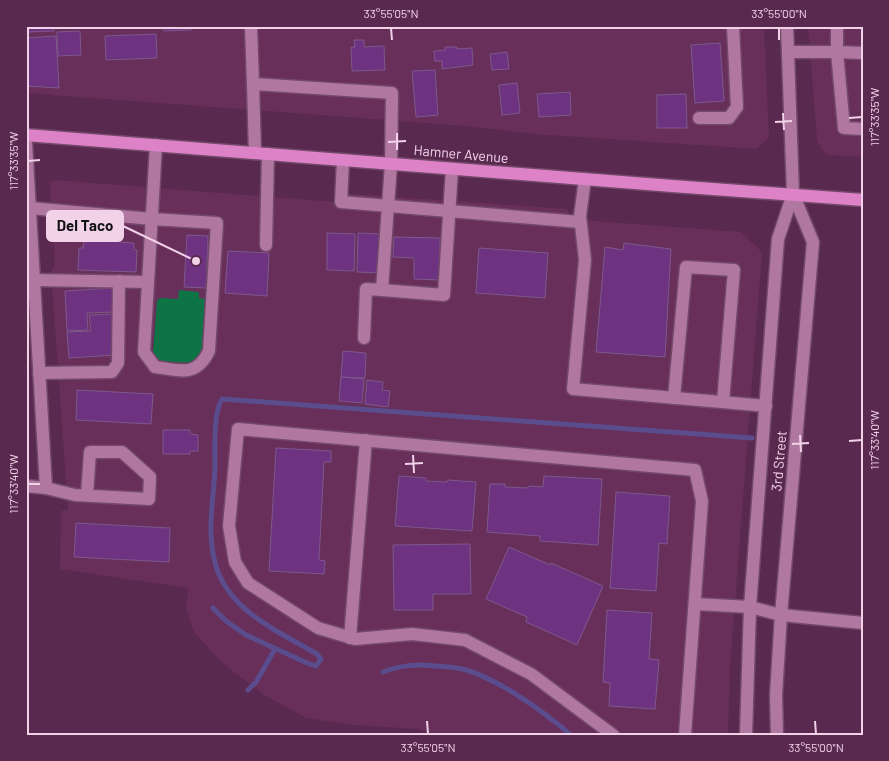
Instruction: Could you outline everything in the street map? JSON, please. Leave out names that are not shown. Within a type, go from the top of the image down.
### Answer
[{"type":"main road","name":"Hamner Avenue","points":[[26,134],[255,154],[863,200]]},
{"type":"street","points":[[251,26],[255,154]]},
{"type":"street","points":[[699,118],[729,118],[737,106],[733,26]]},
{"type":"street","name":"3rd Street","points":[[746,735],[750,607],[778,239],[793,194],[787,26]]},
{"type":"street","points":[[838,26],[837,52],[844,128],[863,129]]},
{"type":"street","points":[[788,52],[863,53]]},
{"type":"street","points":[[254,84],[392,93],[388,207],[382,290]]},
{"type":"street","points":[[26,142],[30,208],[30,260],[34,280],[31,321],[39,372],[46,488]]},
{"type":"street","points":[[30,208],[152,219],[217,223],[209,351],[202,364],[196,369],[155,367],[144,352],[152,219],[156,145]]},
{"type":"street","points":[[266,245],[268,154]]},
{"type":"street","points":[[343,160],[341,202],[580,222]]},
{"type":"street","points":[[364,338],[366,289],[444,295],[452,169]]},
{"type":"street","points":[[585,179],[580,222],[585,260],[573,389],[766,406]]},
{"type":"street","name":"3rd Street","points":[[777,735],[776,695],[781,615],[813,242],[793,194]]},
{"type":"street","points":[[674,398],[686,266],[734,270],[723,402]]},
{"type":"street","points":[[34,280],[148,282]]},
{"type":"street","points":[[39,372],[112,372],[118,363],[120,281]]},
{"type":"street","points":[[613,735],[531,674],[466,640],[412,634],[350,638],[318,628],[248,583],[235,562],[229,526],[238,429],[695,470],[702,501],[685,735]]},
{"type":"street","points":[[350,638],[366,440]]},
{"type":"street","points":[[26,486],[46,488],[75,495],[88,496],[149,499],[150,477],[122,452],[90,452],[88,496]]},
{"type":"street","points":[[695,604],[750,607],[781,615],[863,622]]},
{"type":"shaded area","points":[[26,26],[764,26],[769,138],[757,149],[534,134],[466,126],[26,93]]},
{"type":"shaded area","points":[[808,26],[863,26],[863,157],[828,155],[817,141]]},
{"type":"shaded area","points":[[55,180],[336,202],[337,193],[568,209],[568,219],[741,232],[762,252],[730,667],[728,735],[438,735],[417,729],[354,725],[306,718],[266,696],[222,663],[194,632],[186,608],[188,588],[60,569],[61,511],[68,510],[51,271],[55,265],[50,183]]},
{"type":"green space","points":[[179,290],[199,292],[199,298],[205,299],[202,352],[191,363],[160,361],[153,352],[157,300],[161,298],[178,299]]},
{"type":"building","points":[[28,26],[53,26],[54,31],[28,32]]},
{"type":"building","points":[[164,26],[191,26],[191,30],[164,31]]},
{"type":"building","points":[[80,31],[81,55],[58,56],[57,32]]},
{"type":"building","points":[[156,34],[157,58],[106,60],[105,36]]},
{"type":"building","points":[[56,36],[59,88],[26,86],[26,38]]},
{"type":"building","points":[[354,40],[364,40],[364,47],[384,46],[385,70],[352,71],[351,47],[355,47]]},
{"type":"building","points":[[720,43],[724,101],[695,103],[691,45]]},
{"type":"building","points":[[445,47],[457,47],[457,49],[472,48],[473,65],[442,69],[442,61],[435,61],[434,51],[446,50]]},
{"type":"building","points":[[507,52],[509,69],[492,70],[490,54]]},
{"type":"building","points":[[435,70],[438,115],[416,117],[412,71]]},
{"type":"building","points":[[517,83],[520,113],[502,115],[499,85]]},
{"type":"building","points":[[570,92],[571,115],[539,117],[537,94]]},
{"type":"building","points":[[686,94],[687,128],[657,128],[657,95]]},
{"type":"building","points":[[327,233],[355,234],[354,271],[327,270]]},
{"type":"building","points":[[358,233],[381,234],[379,273],[357,272]]},
{"type":"building","points":[[101,235],[120,235],[119,242],[134,243],[134,250],[137,250],[136,272],[78,270],[79,248],[83,248],[84,240],[101,240]]},
{"type":"building","points":[[187,235],[208,236],[206,288],[184,287]]},
{"type":"building","points":[[394,237],[440,238],[439,280],[414,279],[414,258],[393,257]]},
{"type":"building","points":[[624,243],[671,249],[665,357],[596,352],[605,247],[623,250]]},
{"type":"building","points":[[479,248],[548,253],[545,298],[476,293]]},
{"type":"building","points":[[228,251],[269,253],[267,296],[225,293]]},
{"type":"building","points":[[113,288],[115,312],[87,313],[88,330],[67,331],[65,291]]},
{"type":"building","points":[[113,314],[115,355],[69,358],[67,332],[91,331],[89,315]]},
{"type":"building","points":[[343,351],[366,353],[365,378],[341,377]]},
{"type":"building","points":[[341,377],[364,379],[362,403],[339,401]]},
{"type":"building","points":[[367,380],[383,382],[382,390],[390,391],[388,407],[365,404]]},
{"type":"building","points":[[77,390],[153,394],[151,424],[76,420]]},
{"type":"building","points":[[163,430],[190,430],[190,434],[198,435],[198,451],[190,451],[190,454],[163,454]]},
{"type":"building","points":[[276,448],[331,451],[331,462],[324,462],[319,560],[325,561],[324,574],[269,571]]},
{"type":"building","points":[[399,476],[426,478],[426,481],[476,482],[472,531],[395,526]]},
{"type":"building","points":[[544,476],[602,479],[598,545],[540,541],[540,536],[487,532],[490,484],[505,484],[505,487],[543,487]]},
{"type":"building","points":[[616,492],[670,496],[667,544],[659,543],[656,591],[610,588]]},
{"type":"building","points":[[76,523],[170,528],[169,562],[74,557]]},
{"type":"building","points":[[470,544],[471,594],[433,594],[433,610],[394,610],[393,545]]},
{"type":"building","points":[[509,547],[603,586],[577,645],[526,622],[527,617],[486,599]]},
{"type":"building","points":[[607,610],[652,613],[649,659],[659,660],[655,709],[609,706],[610,683],[603,682]]},
{"type":"waterway","points":[[213,608],[226,621],[246,635],[316,666],[321,659],[317,654],[269,627],[254,616],[240,604],[220,576],[212,547],[211,524],[216,422],[222,399],[752,438]]},
{"type":"waterway","points":[[248,690],[256,682],[275,649]]},
{"type":"waterway","points":[[383,672],[402,666],[415,665],[451,667],[466,670],[507,689],[535,707],[571,735]]},
{"type":"place","name":"Del Taco","points":[[196,261]]}]
